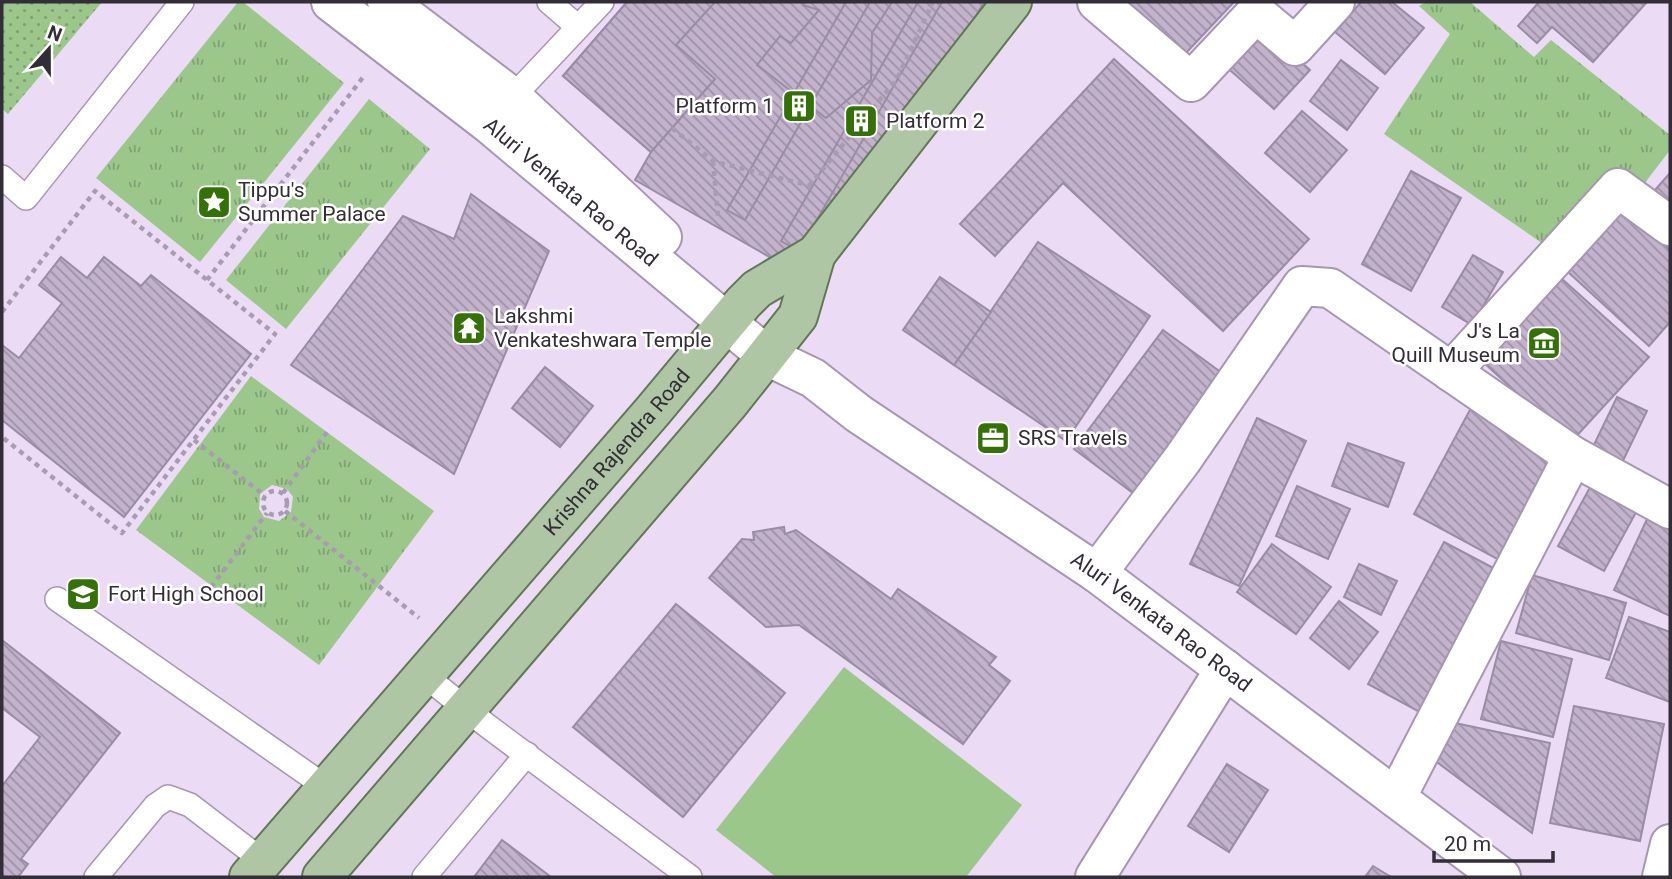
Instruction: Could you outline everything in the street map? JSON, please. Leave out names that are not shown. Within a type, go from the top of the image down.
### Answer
[{"type":"main road","name":"Krishna Rajendra Road","points":[[256,869],[735,313],[757,289],[816,254],[1012,2]]},
{"type":"main road","points":[[322,877],[775,347],[798,316],[816,254]]},
{"type":"street","name":"Aluri Venkata Rao Road","points":[[331,2],[395,15],[500,110],[735,313],[859,414],[1097,573],[1502,877]]},
{"type":"street","points":[[1097,2],[1191,82],[1256,13],[1295,46],[1335,2]]},
{"type":"street","points":[[1451,372],[1618,188],[1670,226]]},
{"type":"street","points":[[1097,573],[1182,460],[1302,286],[1331,288],[1573,456],[1670,509]]},
{"type":"street","points":[[1396,798],[1573,456]]},
{"type":"street","points":[[1095,877],[1225,669]]},
{"type":"street","points":[[1662,877],[1670,844]]},
{"type":"lane","points":[[2,177],[26,198],[182,2]]},
{"type":"lane","points":[[549,2],[578,27]]},
{"type":"lane","points":[[500,110],[602,2]]},
{"type":"lane","points":[[57,598],[326,788]]},
{"type":"lane","points":[[424,675],[690,877]]},
{"type":"lane","points":[[424,877],[527,754]]},
{"type":"lane","points":[[96,877],[155,806],[168,797],[190,805],[256,869]]},
{"type":"path","points":[[809,186],[897,79],[933,2]]},
{"type":"path","points":[[207,280],[395,15]]},
{"type":"path","points":[[672,128],[713,161],[809,186],[855,203]]},
{"type":"path","points":[[713,161],[718,217]]},
{"type":"path","points":[[2,312],[95,191],[275,334],[122,533],[2,437]]},
{"type":"path","points":[[283,493],[330,428]]},
{"type":"path","points":[[194,440],[265,496]]},
{"type":"path","points":[[273,491],[283,493],[288,502],[285,511],[277,515],[267,513],[263,507],[265,496],[273,491]]},
{"type":"path","points":[[285,511],[419,618]]},
{"type":"path","points":[[205,595],[267,513]]},
{"type":"green space","points":[[2,2],[102,2],[8,114],[2,109]]},
{"type":"green space","points":[[238,2],[243,2],[344,83],[200,262],[96,178]]},
{"type":"green space","points":[[1426,2],[1470,2],[1534,57],[1551,40],[1670,135],[1670,150],[1641,188],[1549,248],[1384,134],[1450,34],[1419,6]]},
{"type":"green space","points":[[369,99],[430,149],[286,329],[226,280]]},
{"type":"green space","points":[[251,376],[434,511],[319,665],[136,530]],"holes":[[[272,485],[287,489],[293,497],[291,512],[279,521],[264,517],[259,509],[260,494]]]},
{"type":"green space","points":[[844,667],[1022,805],[966,877],[776,877],[716,830]]},
{"type":"building","points":[[627,2],[984,2],[820,286],[635,180],[651,152],[563,76]]},
{"type":"building","points":[[627,2],[715,2],[676,45],[715,79],[651,152],[563,76]]},
{"type":"building","points":[[805,2],[892,2],[872,33],[871,80],[826,118],[757,65],[780,36],[791,43],[819,10],[803,5]]},
{"type":"building","name":"Platform 1","points":[[846,2],[870,2],[745,220],[727,210]]},
{"type":"building","name":"Platform 2","points":[[918,2],[942,2],[799,251],[781,241]]},
{"type":"building","points":[[1095,2],[1234,2],[1185,54]]},
{"type":"building","points":[[1361,2],[1392,2],[1424,28],[1385,74],[1335,32]]},
{"type":"building","points":[[1539,2],[1647,2],[1593,62],[1552,27],[1537,43],[1518,26]]},
{"type":"building","points":[[1259,24],[1310,70],[1274,109],[1223,64]]},
{"type":"building","points":[[1114,59],[1309,239],[1223,331],[1063,183],[995,256],[960,224]]},
{"type":"building","points":[[1341,60],[1378,88],[1347,130],[1310,101]]},
{"type":"building","points":[[1302,111],[1347,150],[1310,192],[1265,153]]},
{"type":"building","points":[[1411,171],[1461,198],[1411,291],[1362,264]]},
{"type":"building","points":[[1670,173],[1670,204],[1655,190]]},
{"type":"building","points":[[471,194],[549,251],[454,474],[291,365],[403,216],[454,239]]},
{"type":"building","points":[[1614,200],[1670,250],[1670,322],[1649,346],[1557,262]]},
{"type":"building","points":[[1038,242],[1150,316],[1066,441],[954,365]]},
{"type":"building","points":[[1473,255],[1503,272],[1472,325],[1442,307]]},
{"type":"building","points":[[61,257],[87,278],[104,257],[141,286],[151,275],[251,354],[124,517],[2,420],[2,345],[19,358],[62,303],[39,285]]},
{"type":"building","points":[[1551,269],[1649,357],[1571,442],[1474,354]]},
{"type":"building","points":[[940,277],[991,312],[954,365],[903,330]]},
{"type":"building","points":[[1163,330],[1222,373],[1133,493],[1074,449]]},
{"type":"building","points":[[545,367],[593,406],[560,447],[512,408]]},
{"type":"building","points":[[1617,397],[1647,411],[1619,469],[1589,455]]},
{"type":"building","points":[[1472,406],[1557,452],[1499,560],[1414,514]]},
{"type":"building","points":[[1257,418],[1306,441],[1239,586],[1190,564]]},
{"type":"building","points":[[1348,443],[1404,463],[1388,507],[1332,486]]},
{"type":"building","points":[[1594,480],[1640,505],[1604,571],[1558,546]]},
{"type":"building","points":[[1297,486],[1350,509],[1328,559],[1276,536]]},
{"type":"building","points":[[1647,519],[1670,530],[1670,616],[1614,590]]},
{"type":"building","points":[[784,527],[785,534],[796,530],[891,599],[898,589],[996,657],[989,665],[1010,681],[963,744],[799,625],[766,627],[709,578],[742,539],[754,540],[753,532]]},
{"type":"building","points":[[1444,542],[1501,572],[1425,715],[1368,684]]},
{"type":"building","points":[[1272,544],[1331,587],[1296,634],[1237,592]]},
{"type":"building","points":[[1359,564],[1397,581],[1381,615],[1344,597]]},
{"type":"building","points":[[1532,575],[1626,603],[1609,660],[1516,633]]},
{"type":"building","points":[[1339,601],[1378,632],[1349,669],[1310,638]]},
{"type":"building","points":[[676,604],[785,693],[683,817],[573,727]]},
{"type":"building","points":[[1629,617],[1670,632],[1670,702],[1606,678]]},
{"type":"building","points":[[2,640],[120,733],[21,859],[28,864],[18,877],[2,877],[2,786],[40,737],[2,708]]},
{"type":"building","points":[[1501,641],[1572,659],[1553,737],[1481,719]]},
{"type":"building","points":[[1574,706],[1664,724],[1640,841],[1550,823]]},
{"type":"building","points":[[1455,723],[1550,743],[1532,833],[1434,760]]},
{"type":"building","points":[[1227,764],[1268,790],[1229,852],[1188,826]]},
{"type":"building","points":[[502,840],[551,877],[474,877]]},
{"type":"building","points":[[1373,866],[1391,877],[1365,877]]},
{"type":"place","name":"Platform 1","points":[[799,106]]},
{"type":"place","name":"Platform 2","points":[[861,121]]},
{"type":"place","name":"Tippu's Summer Palace","points":[[214,202]]},
{"type":"place","name":"Lakshmi Venkateshwara Temple","points":[[469,328]]},
{"type":"place","name":"J's La Quill Museum","points":[[1544,343]]},
{"type":"place","name":"SRS Travels","points":[[993,438]]},
{"type":"place","name":"Fort High School","points":[[83,594]]}]
